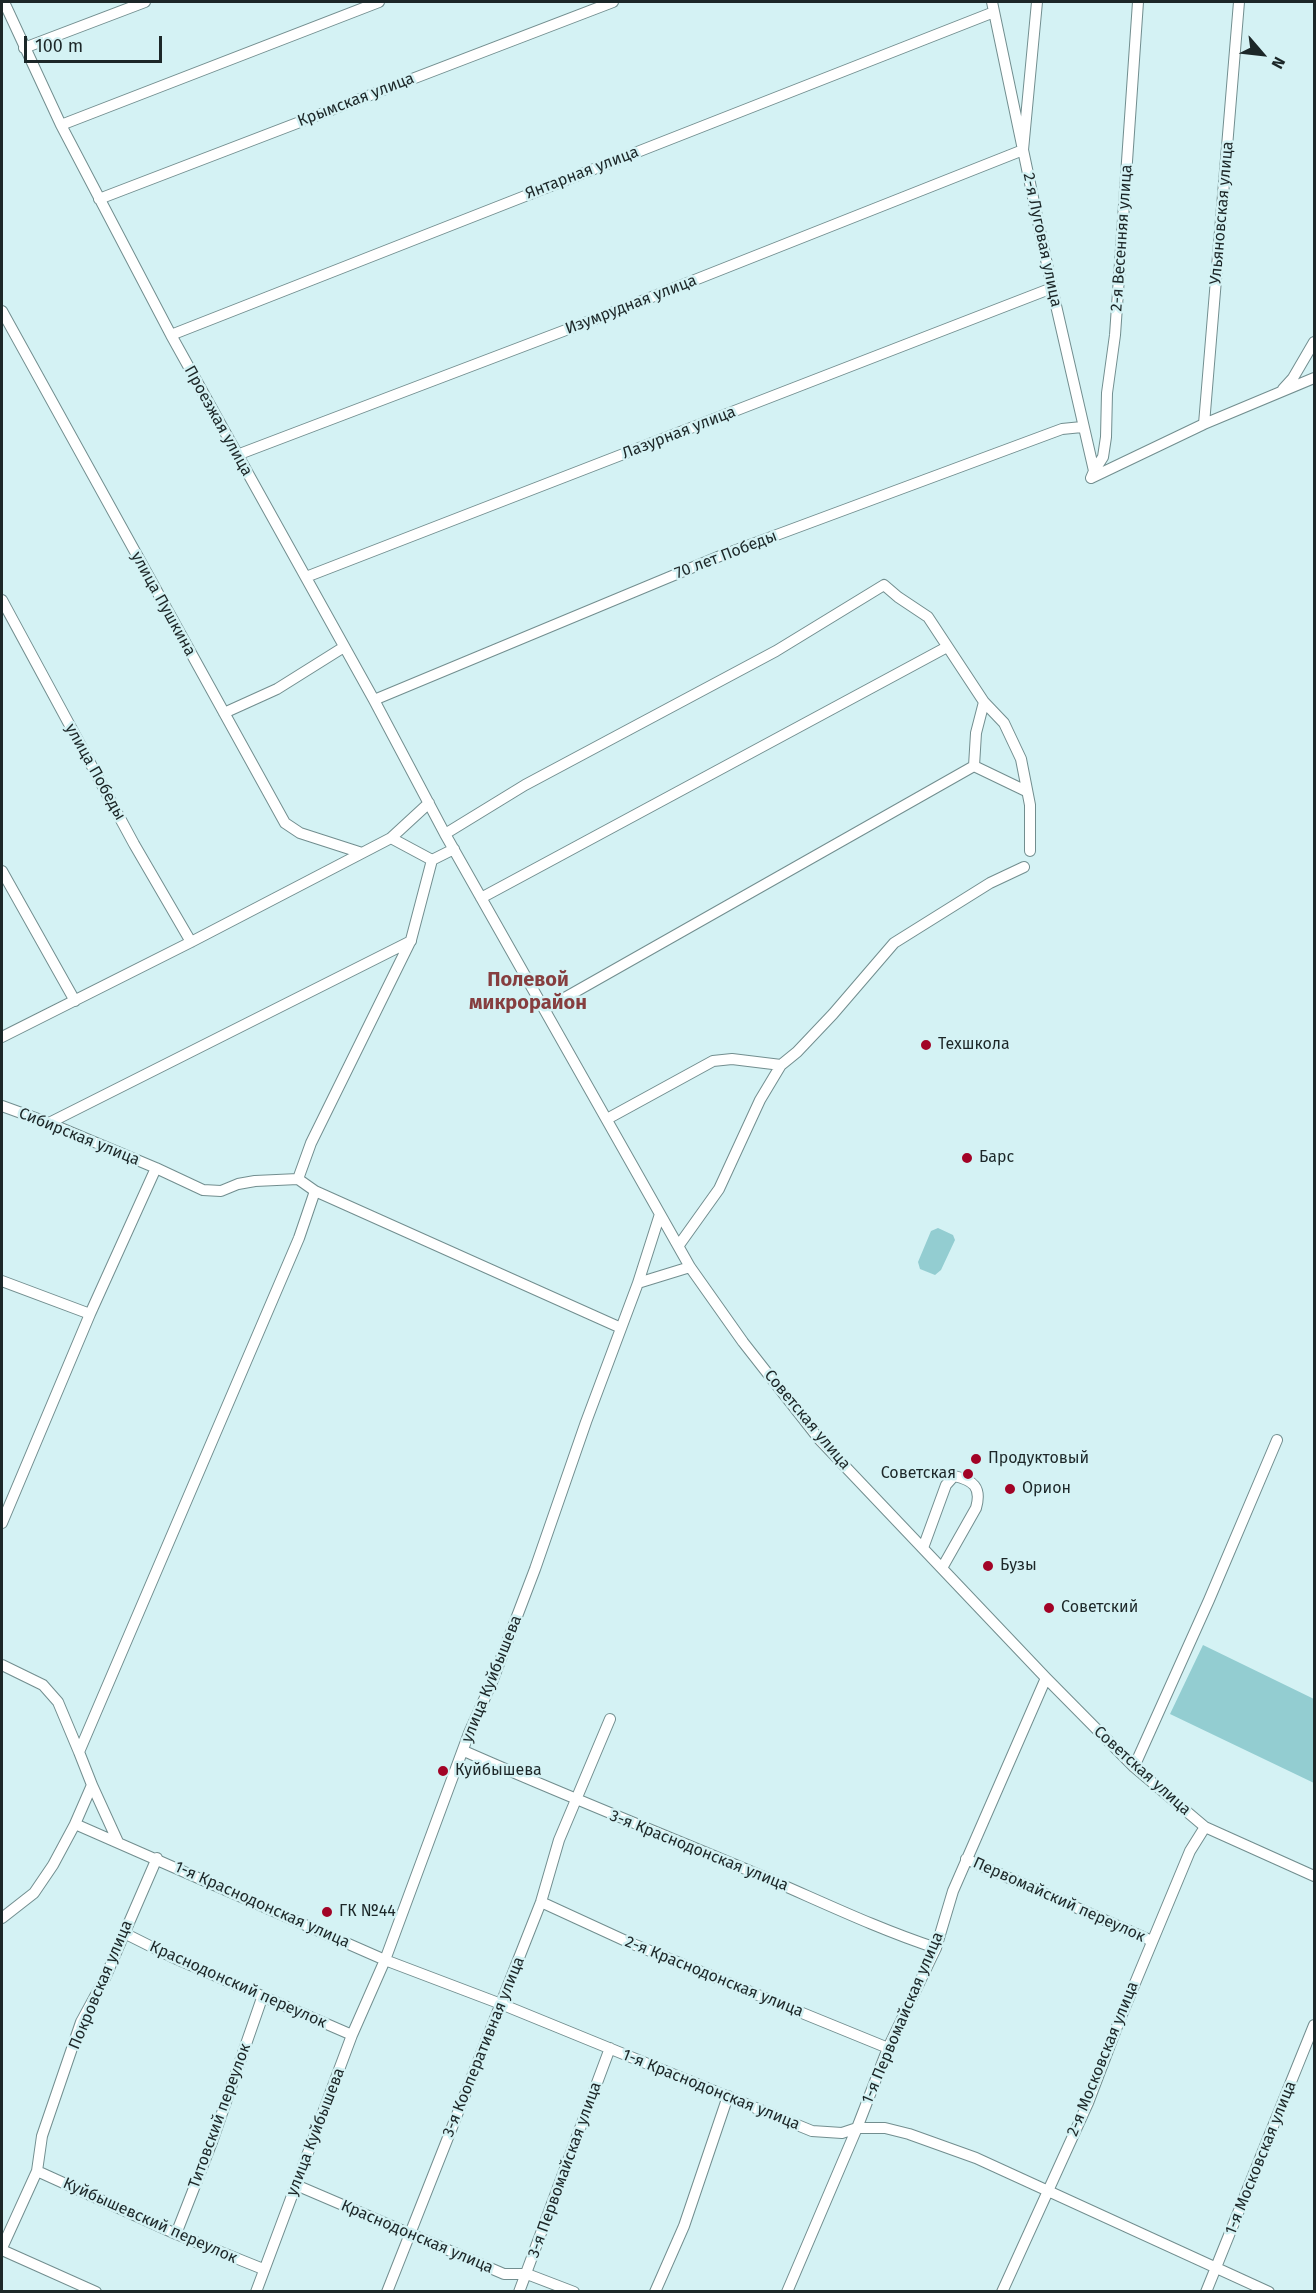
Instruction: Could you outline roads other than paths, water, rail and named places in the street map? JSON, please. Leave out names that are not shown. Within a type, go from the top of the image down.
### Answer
[{"type":"street","name":"Проезжая улица","points":[[4,2],[61,125],[99,199],[445,834]]},
{"type":"street","points":[[24,48],[145,2]]},
{"type":"street","points":[[61,125],[378,2]]},
{"type":"street","name":"Крымская улица","points":[[99,199],[613,2]]},
{"type":"street","points":[[1023,150],[1037,2]]},
{"type":"street","name":"2-я Весенняя улица","points":[[1092,474],[1103,457],[1106,438],[1107,393],[1115,335],[1138,2]]},
{"type":"street","name":"Ульяновская улица","points":[[1204,424],[1239,2]]},
{"type":"street","name":"2-я Луговая улица","points":[[993,7],[1092,474]]},
{"type":"street","name":"Янтарная улица","points":[[171,334],[993,7]]},
{"type":"street","name":"Изумрудная улица","points":[[237,455],[629,306],[1023,150]]},
{"type":"street","name":"Лазурная улица","points":[[306,577],[1052,288]]},
{"type":"street","name":"улица Пушкина","points":[[2,311],[285,823],[300,833],[362,853]]},
{"type":"street","points":[[1280,393],[1293,378],[1314,342]]},
{"type":"street","points":[[1092,474],[1314,378]]},
{"type":"street","name":"70 лет Победы","points":[[374,700],[720,556],[1051,433],[1082,427]]},
{"type":"street","points":[[445,834],[525,785],[776,651],[884,585],[928,617],[984,702],[1004,723],[1021,759],[1030,806],[1030,851]]},
{"type":"street","name":"улица Победы","points":[[2,600],[134,844],[191,942]]},
{"type":"street","points":[[224,713],[277,689],[344,647]]},
{"type":"street","points":[[481,898],[947,647]]},
{"type":"street","points":[[974,766],[976,733],[984,702]]},
{"type":"street","points":[[974,766],[1026,791]]},
{"type":"street","points":[[545,1010],[974,766]]},
{"type":"street","points":[[2,1038],[391,838],[429,803]]},
{"type":"street","name":"Советская улица","points":[[445,834],[690,1267],[743,1342],[819,1439],[1046,1678],[1134,1767],[1205,1827],[1314,1876]]},
{"type":"street","points":[[391,838],[432,860]]},
{"type":"street","points":[[454,849],[432,860],[411,940],[311,1143],[298,1179],[315,1191],[621,1328]]},
{"type":"street","points":[[679,1245],[719,1189],[760,1100],[781,1065],[797,1052],[833,1014],[894,943],[990,883],[1024,867]]},
{"type":"street","points":[[2,872],[75,1001]]},
{"type":"street","points":[[49,1123],[411,940]]},
{"type":"street","points":[[607,1119],[713,1061],[732,1059],[781,1065]]},
{"type":"street","name":"Сибирская улица","points":[[2,1106],[49,1123],[202,1190],[221,1191],[238,1184],[255,1181],[298,1179]]},
{"type":"street","points":[[2,1523],[4,1508],[156,1168]]},
{"type":"street","points":[[79,1752],[299,1238],[315,1191]]},
{"type":"street","name":"улица Куйбышева","points":[[256,2292],[352,2035],[385,1960],[469,1733],[492,1682],[535,1569],[586,1422],[638,1283],[660,1214]]},
{"type":"street","points":[[638,1283],[690,1267]]},
{"type":"street","points":[[2,1281],[90,1314]]},
{"type":"street","points":[[1134,1767],[1209,1600],[1276,1440]]},
{"type":"street","points":[[923,1548],[946,1485],[954,1476],[967,1479],[975,1485],[979,1497],[976,1508],[942,1568]]},
{"type":"street","points":[[2,1665],[43,1685],[58,1702],[118,1842]]},
{"type":"street","name":"1-я Первомайская улица","points":[[787,2292],[857,2128],[888,2048],[936,1948],[953,1891],[966,1859],[1046,1678]]},
{"type":"street","name":"3-я Кооперативная улица","points":[[387,2292],[541,1902],[560,1840],[610,1719]]},
{"type":"street","name":"3-я Краснодонская улица","points":[[464,1751],[752,1872],[892,1934],[936,1948]]},
{"type":"street","points":[[2,1918],[34,1893],[75,1824],[92,1785]]},
{"type":"street","name":"1-я Краснодонская улица","points":[[75,1824],[157,1858],[385,1960],[501,2004],[812,2131],[842,2133],[857,2128],[885,2128],[909,2134],[975,2158],[1269,2292]]},
{"type":"street","name":"2-я Московская улица","points":[[1002,2292],[1088,2103],[1190,1851],[1205,1827]]},
{"type":"street","name":"Покровская улица","points":[[2,2249],[37,2171],[42,2136],[81,2022],[105,1978],[157,1858]]},
{"type":"street","name":"Первомайский переулок","points":[[966,1859],[1152,1941]]},
{"type":"street","name":"2-я Краснодонская улица","points":[[541,1902],[628,1942],[888,2048]]},
{"type":"street","name":"Краснодонский переулок","points":[[124,1933],[262,1998],[352,2035]]},
{"type":"street","name":"Титовский переулок","points":[[176,2234],[212,2142],[262,1998]]},
{"type":"street","name":"1-я Московская улица","points":[[1206,2292],[1314,2025]]},
{"type":"street","name":"3-я Первомайская улица","points":[[519,2292],[610,2048]]},
{"type":"street","points":[[655,2292],[684,2226],[728,2096]]},
{"type":"street","name":"Куйбышевский переулок","points":[[37,2171],[176,2234],[263,2270]]},
{"type":"street","name":"Краснодонская улица","points":[[296,2185],[504,2274],[527,2274],[574,2292]]},
{"type":"street","points":[[2,2249],[96,2292]]},
{"type":"place","name":"Техшкола","points":[[926,1045]]},
{"type":"place","name":"Барс","points":[[967,1158]]},
{"type":"place","name":"Продуктовый","points":[[976,1459]]},
{"type":"place","name":"Советская","points":[[968,1474]]},
{"type":"place","name":"Орион","points":[[1010,1489]]},
{"type":"place","name":"Бузы","points":[[988,1566]]},
{"type":"place","name":"Советский","points":[[1049,1608]]},
{"type":"place","name":"Куйбышева","points":[[443,1771]]},
{"type":"place","name":"ГК №44","points":[[327,1912]]},
{"type":"district","name":"Полевой микрорайон","points":[[528,992]]}]
